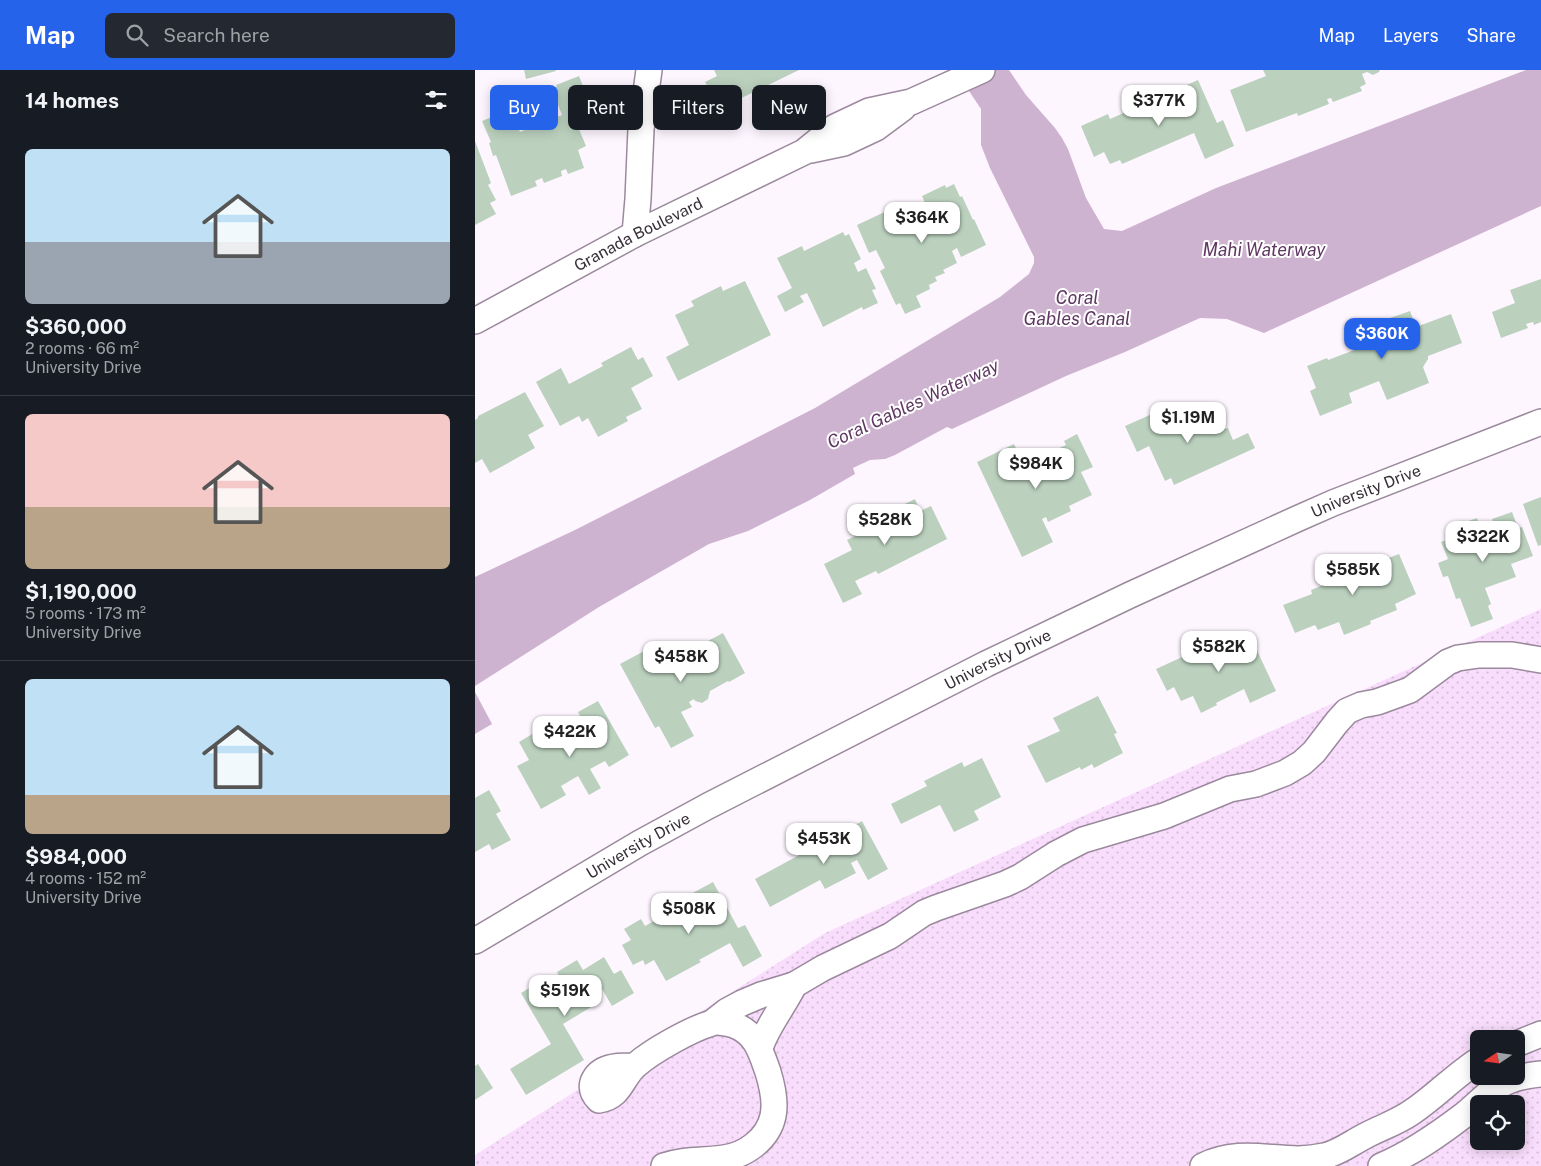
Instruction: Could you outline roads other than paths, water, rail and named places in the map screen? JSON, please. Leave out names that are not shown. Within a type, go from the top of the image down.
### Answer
[{"type":"street","points":[[635,234],[641,129],[649,70]]},
{"type":"street","name":"Granada Boulevard","points":[[475,321],[635,234],[804,152],[844,143],[876,128],[911,102],[982,70]]},
{"type":"street","name":"University Drive","points":[[475,940],[640,843],[708,806],[977,668],[1130,595],[1299,518],[1541,422]]},
{"type":"street","points":[[635,1066],[673,1041],[713,1022],[727,1011],[742,1003],[794,985],[823,968],[890,936],[924,913],[954,900],[1005,884],[1020,877],[1083,840],[1163,816],[1222,792],[1256,784],[1285,773],[1302,763],[1314,752],[1347,712],[1361,705],[1377,702],[1410,690],[1448,662],[1458,658],[1479,655],[1512,655],[1541,660]]},
{"type":"street","points":[[760,1048],[763,1038],[794,985]]},
{"type":"street","points":[[664,1166],[679,1162],[737,1155],[758,1142],[768,1128],[773,1115],[774,1097],[760,1048],[743,1029],[732,1024],[713,1022]]},
{"type":"street","points":[[1525,1040],[1541,1034]]},
{"type":"street","points":[[1203,1166],[1227,1157],[1311,1159],[1326,1156],[1411,1113],[1470,1066]]},
{"type":"street","points":[[1381,1166],[1447,1128],[1500,1085],[1514,1079],[1541,1074]]},
{"type":"water","points":[[955,70],[1009,70],[1026,95],[1062,138],[1086,198],[1104,229],[1122,231],[1216,188],[1526,70],[1541,70],[1541,206],[1264,333],[1227,319],[1200,318],[1066,376],[952,429],[947,427],[895,455],[885,459],[870,460],[853,468],[855,474],[810,500],[748,531],[709,544],[599,607],[475,686],[475,577],[575,530],[815,408],[1000,297],[1029,274],[1034,263],[1034,257],[990,168],[981,145],[981,109]]},
{"type":"water","points":[[475,692],[492,724],[475,734]]},
{"type":"water label","name":"Mahi Waterway","points":[[1264,250]]},
{"type":"water label","name":"Coral Gables Canal","points":[[1077,308]]},
{"type":"water label","name":"Coral Gables Waterway","points":[[913,404]]}]
